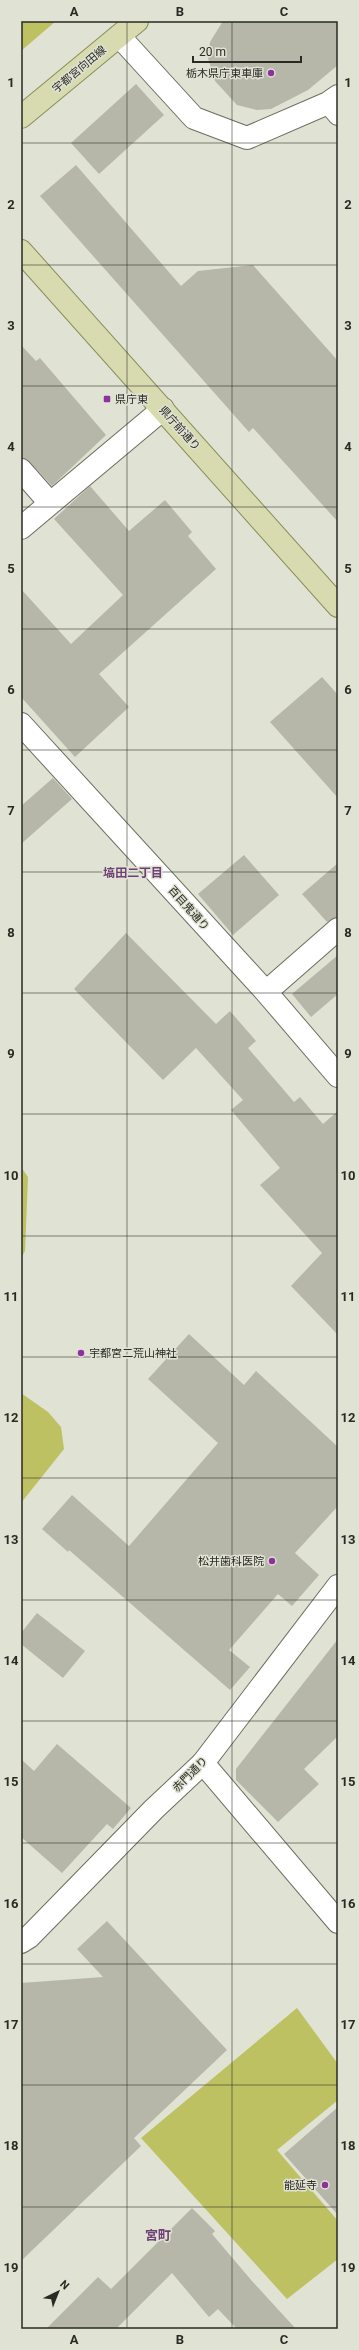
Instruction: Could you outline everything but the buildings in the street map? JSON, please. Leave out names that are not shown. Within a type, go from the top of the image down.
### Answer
[{"type":"main road","name":"宇都宮向田線","points":[[21,117],[137,21]]},
{"type":"main road","name":"県庁前通り","points":[[21,251],[338,606]]},
{"type":"street","points":[[119,36],[194,118],[247,138],[335,105]]},
{"type":"street","points":[[21,528],[163,409]]},
{"type":"street","points":[[21,470],[50,503]]},
{"type":"street","name":"百目鬼通り","points":[[21,724],[266,992],[338,1076]]},
{"type":"street","points":[[266,992],[338,928]]},
{"type":"street","name":"赤門通り","points":[[21,1942],[29,1937],[154,1809],[203,1763],[338,1586]]},
{"type":"street","points":[[203,1763],[338,1922]]},
{"type":"green space","points":[[21,21],[56,21],[21,51]]},
{"type":"green space","points":[[21,1167],[28,1177],[25,1251],[21,1258]]},
{"type":"green space","points":[[21,1393],[48,1412],[61,1427],[64,1449],[21,1503]]},
{"type":"green space","points":[[297,2008],[338,2064],[338,2100],[277,2150],[338,2221],[338,2259],[287,2299],[141,2138]]},
{"type":"place","name":"栃木県庁東車庫","points":[[271,73]]},
{"type":"place","name":"県庁東","points":[[107,399]]},
{"type":"place","name":"宇都宮二荒山神社","points":[[81,1353]]},
{"type":"place","name":"松井歯科医院","points":[[272,1561]]},
{"type":"place","name":"能延寺","points":[[325,2185]]},
{"type":"district","name":"塙田二丁目","points":[[133,873]]},
{"type":"district","name":"宮町","points":[[158,2235]]}]
